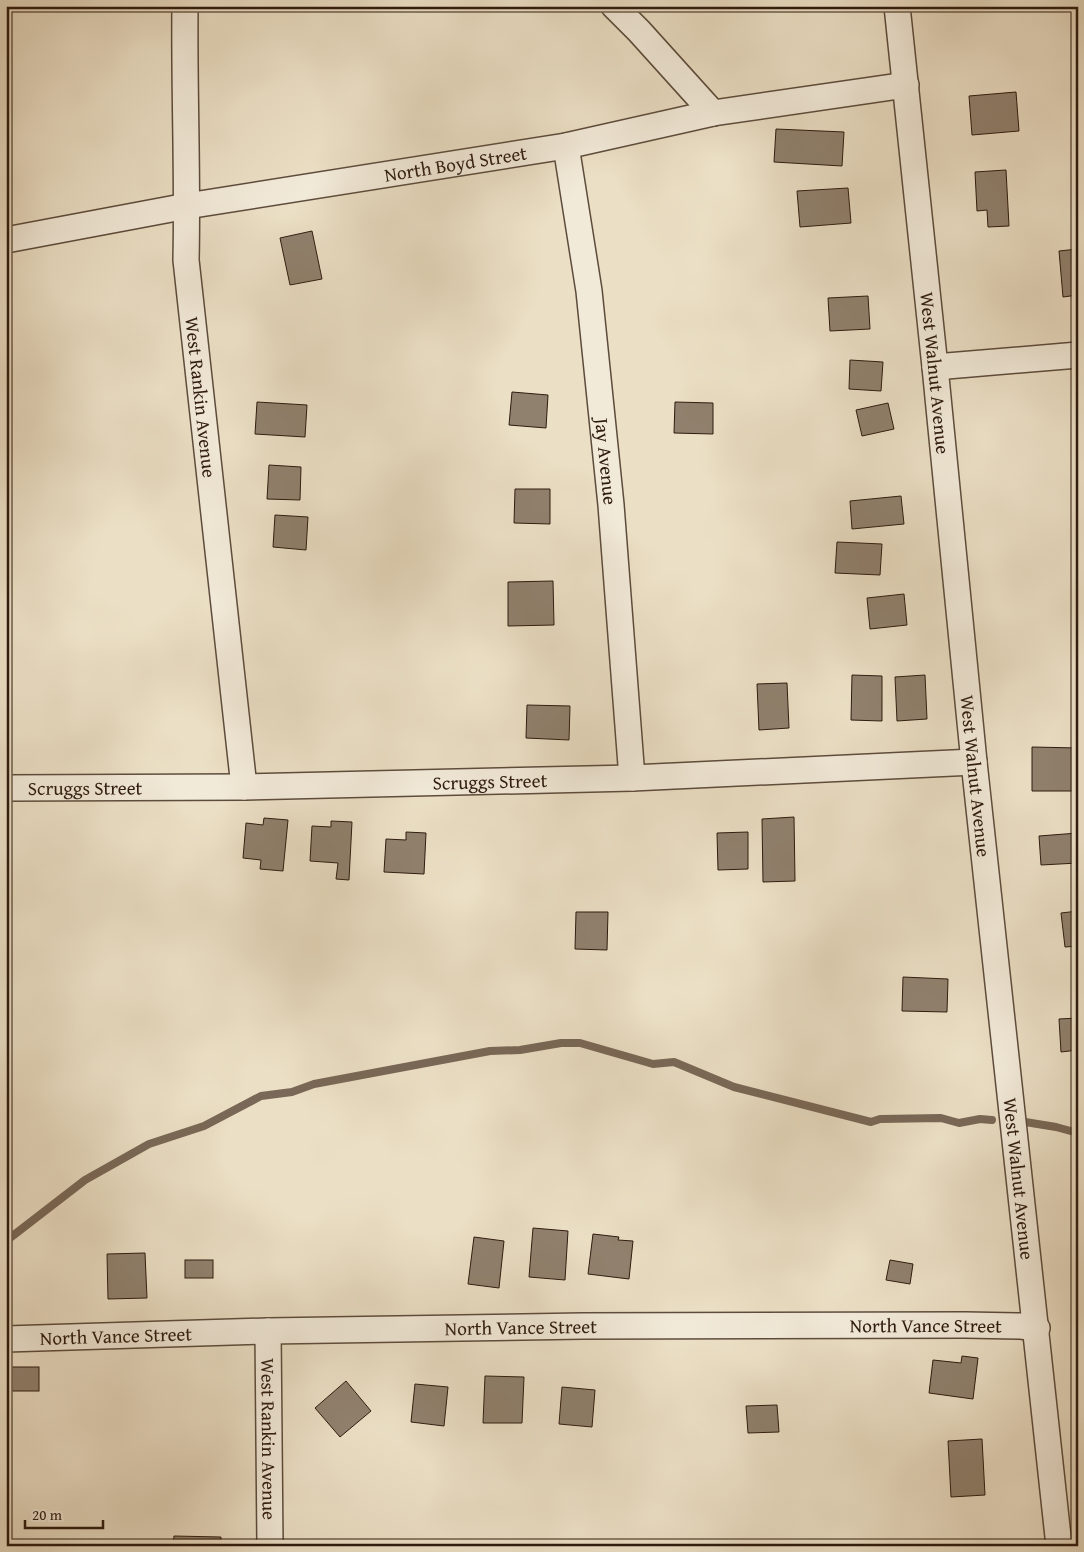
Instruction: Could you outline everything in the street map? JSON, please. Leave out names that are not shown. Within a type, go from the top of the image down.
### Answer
[{"type":"street","name":"West Rankin Avenue","points":[[185,6],[186,260],[244,788]]},
{"type":"street","points":[[614,6],[713,113]]},
{"type":"street","name":"West Walnut Avenue","points":[[897,6],[974,762],[1059,1546]]},
{"type":"street","name":"North Boyd Street","points":[[6,240],[187,206],[566,146],[713,113],[906,85]]},
{"type":"street","name":"Jay Avenue","points":[[566,146],[589,291],[611,505],[632,778]]},
{"type":"street","points":[[935,367],[1078,354]]},
{"type":"street","name":"Scruggs Street","points":[[6,788],[244,788],[632,778],[974,762]]},
{"type":"street","name":"North Vance Street","points":[[6,1340],[268,1331],[583,1326],[965,1325],[1036,1328]]},
{"type":"street","name":"West Rankin Avenue","points":[[268,1331],[270,1546]]},
{"type":"building","points":[[1016,92],[1019,131],[972,135],[969,96]]},
{"type":"building","points":[[776,129],[844,132],[842,166],[774,162]]},
{"type":"building","points":[[1006,170],[1009,226],[988,227],[987,210],[977,211],[975,172]]},
{"type":"building","points":[[848,188],[851,223],[800,227],[797,191]]},
{"type":"building","points":[[312,231],[322,279],[290,285],[280,238]]},
{"type":"building","points":[[1078,249],[1078,295],[1063,297],[1059,251]]},
{"type":"building","points":[[868,296],[870,329],[830,331],[828,298]]},
{"type":"building","points":[[850,360],[883,362],[881,391],[849,389]]},
{"type":"building","points":[[512,392],[548,395],[546,428],[509,425]]},
{"type":"building","points":[[257,402],[307,405],[305,437],[255,434]]},
{"type":"building","points":[[675,402],[713,403],[713,434],[674,433]]},
{"type":"building","points":[[888,403],[894,429],[862,436],[856,410]]},
{"type":"building","points":[[269,465],[301,467],[300,500],[267,499]]},
{"type":"building","points":[[515,489],[550,489],[550,524],[514,523]]},
{"type":"building","points":[[901,496],[904,524],[852,529],[850,501]]},
{"type":"building","points":[[275,515],[308,517],[306,550],[273,547]]},
{"type":"building","points":[[837,542],[882,544],[880,575],[835,573]]},
{"type":"building","points":[[553,581],[554,625],[508,626],[508,582]]},
{"type":"building","points":[[904,594],[907,625],[870,629],[867,598]]},
{"type":"building","points":[[852,675],[882,676],[882,721],[851,720]]},
{"type":"building","points":[[925,675],[927,719],[897,721],[895,677]]},
{"type":"building","points":[[787,683],[789,728],[759,730],[757,684]]},
{"type":"building","points":[[527,705],[570,706],[569,740],[526,738]]},
{"type":"building","points":[[1032,747],[1078,748],[1078,791],[1032,791]]},
{"type":"building","points":[[794,817],[795,881],[763,882],[762,819]]},
{"type":"building","points":[[264,818],[288,820],[283,871],[260,869],[261,860],[243,858],[246,823],[263,825]]},
{"type":"building","points":[[331,821],[352,822],[349,880],[336,879],[338,863],[310,861],[312,826],[331,827]]},
{"type":"building","points":[[406,832],[426,833],[424,874],[384,872],[386,839],[406,840]]},
{"type":"building","points":[[748,832],[748,869],[718,870],[717,833]]},
{"type":"building","points":[[1078,833],[1078,863],[1041,865],[1039,836]]},
{"type":"building","points":[[1078,911],[1078,946],[1065,947],[1061,913]]},
{"type":"building","points":[[576,912],[608,912],[607,950],[575,949]]},
{"type":"building","points":[[903,977],[948,979],[947,1012],[902,1011]]},
{"type":"building","points":[[1078,1018],[1078,1050],[1061,1052],[1059,1019]]},
{"type":"building","points":[[533,1228],[568,1231],[565,1280],[529,1277]]},
{"type":"building","points":[[593,1234],[619,1237],[618,1240],[633,1241],[629,1279],[588,1274]]},
{"type":"building","points":[[474,1237],[504,1241],[499,1288],[468,1284]]},
{"type":"building","points":[[145,1253],[147,1298],[108,1299],[107,1254]]},
{"type":"building","points":[[185,1260],[213,1260],[213,1278],[185,1278]]},
{"type":"building","points":[[890,1260],[913,1264],[910,1284],[886,1280]]},
{"type":"building","points":[[962,1356],[978,1358],[973,1399],[929,1393],[933,1360],[961,1363]]},
{"type":"building","points":[[6,1367],[39,1367],[39,1391],[6,1391]]},
{"type":"building","points":[[485,1376],[524,1377],[522,1423],[483,1423]]},
{"type":"building","points":[[346,1381],[371,1411],[340,1437],[315,1408]]},
{"type":"building","points":[[415,1384],[448,1387],[444,1426],[411,1422]]},
{"type":"building","points":[[562,1387],[595,1390],[592,1427],[559,1424]]},
{"type":"building","points":[[777,1405],[779,1432],[748,1433],[746,1406]]},
{"type":"building","points":[[982,1439],[985,1495],[951,1497],[948,1441]]},
{"type":"building","points":[[174,1536],[221,1537],[221,1546],[173,1546]]},
{"type":"waterway","points":[[6,1241],[85,1180],[149,1144],[204,1126],[261,1096],[292,1092],[314,1084],[490,1051],[520,1050],[561,1043],[580,1043],[653,1064],[674,1062],[734,1087],[871,1122],[880,1119],[941,1118],[959,1123],[980,1119],[992,1120]]},
{"type":"waterway","points":[[1019,1121],[1078,1133]]}]
